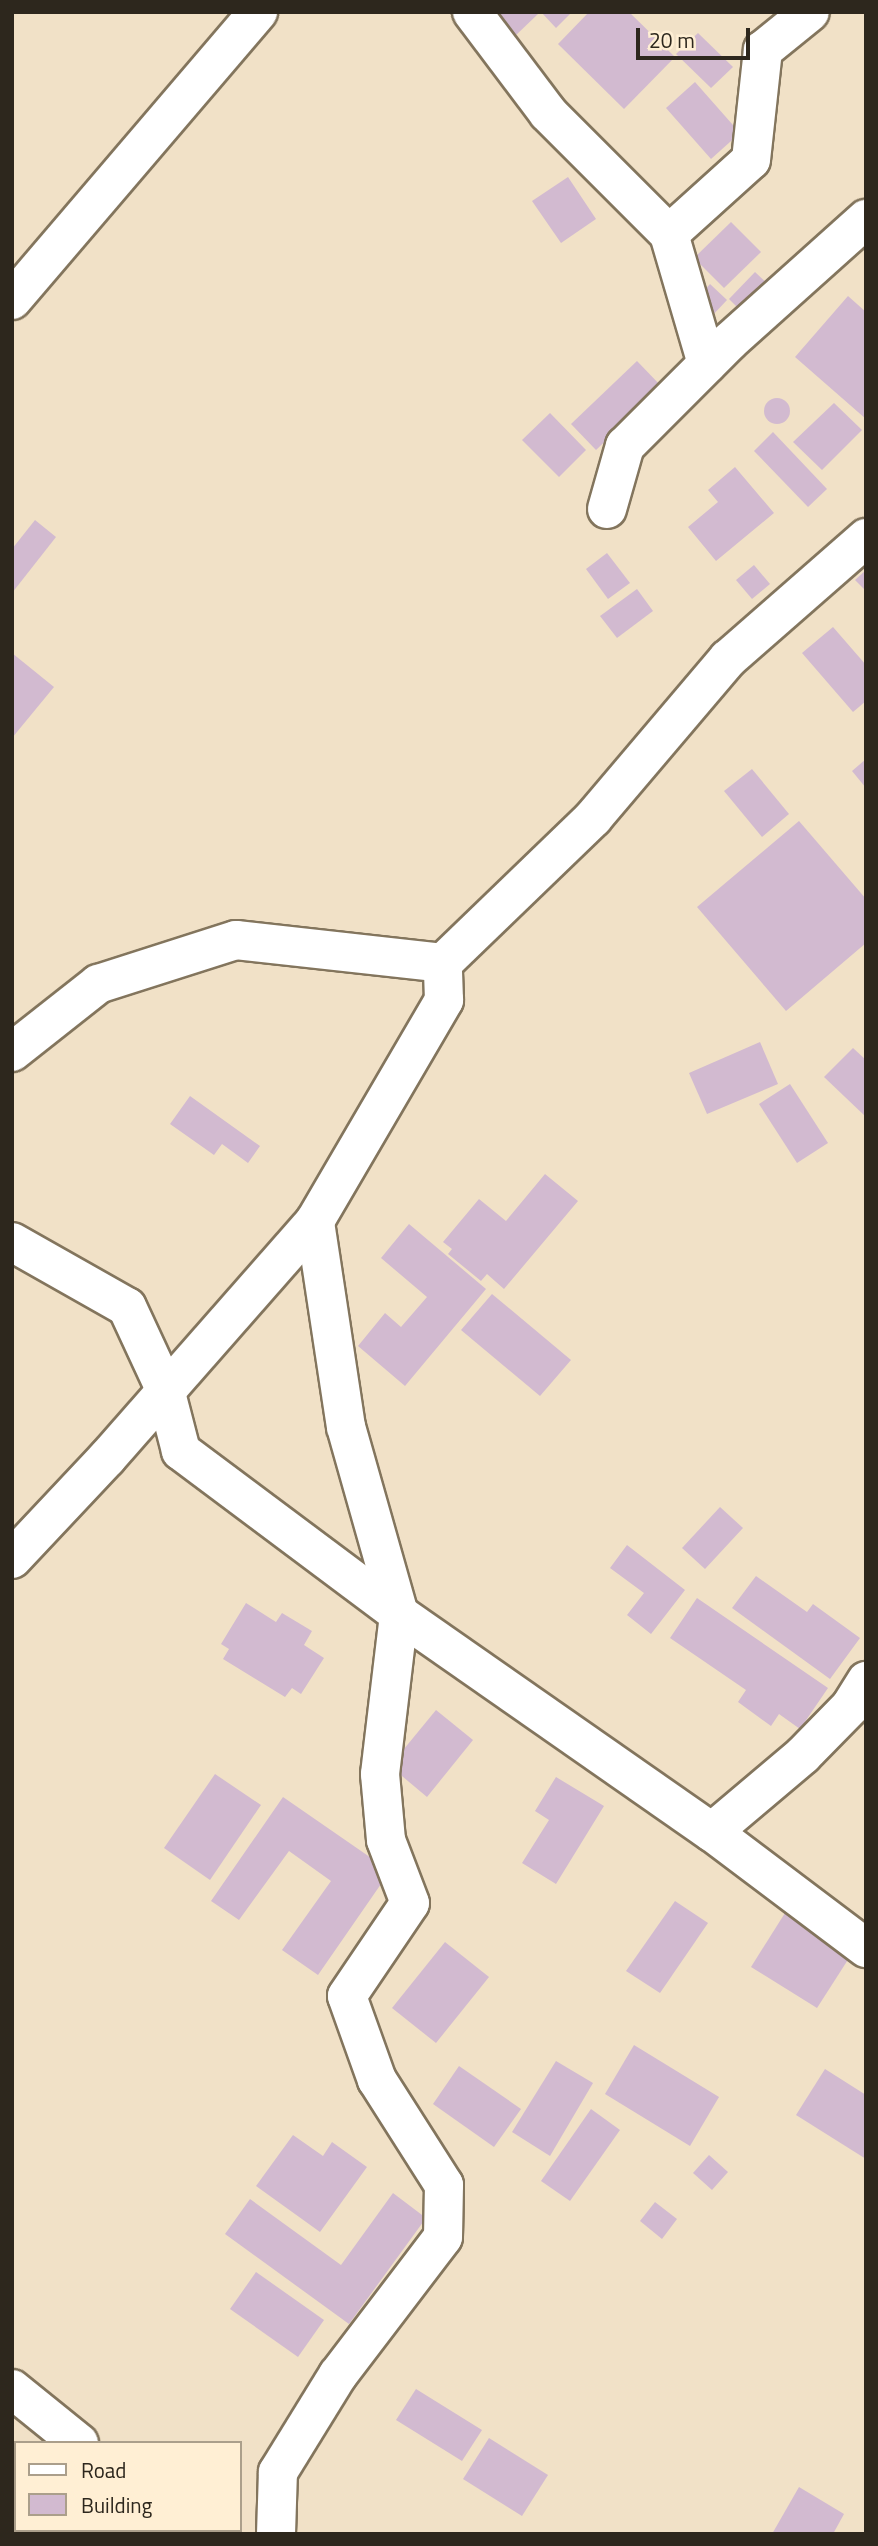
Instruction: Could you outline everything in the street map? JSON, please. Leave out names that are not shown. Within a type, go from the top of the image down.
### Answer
[{"type":"street","points":[[12,300],[258,12]]},
{"type":"street","points":[[472,12],[548,113],[669,234],[707,364]]},
{"type":"street","points":[[669,234],[751,160],[764,50],[810,12]]},
{"type":"street","points":[[607,509],[625,446],[707,364],[866,219]]},
{"type":"street","points":[[12,1559],[107,1458],[315,1221],[444,1000],[443,963],[593,818],[728,659],[866,538]]},
{"type":"street","points":[[12,1052],[98,984],[236,940],[443,963]]},
{"type":"street","points":[[276,2534],[278,2472],[338,2375],[443,2237],[444,2185],[377,2080],[347,1996],[410,1903],[386,1840],[380,1774],[399,1614],[346,1427],[315,1221]]},
{"type":"street","points":[[12,1241],[127,1307],[165,1389],[181,1451],[399,1614],[712,1832],[866,1948]]},
{"type":"street","points":[[712,1832],[803,1755],[850,1707],[866,1681]]},
{"type":"street","points":[[12,2389],[77,2441]]},
{"type":"building","points":[[490,12],[536,12],[538,14],[514,37]]},
{"type":"building","points":[[541,12],[572,12],[556,28]]},
{"type":"building","points":[[589,12],[629,12],[675,57],[624,109],[558,44]]},
{"type":"building","points":[[698,33],[733,67],[711,88],[676,54]]},
{"type":"building","points":[[695,82],[740,133],[711,159],[666,108]]},
{"type":"building","points":[[568,177],[596,219],[561,243],[532,201]]},
{"type":"building","points":[[731,222],[761,252],[724,288],[694,258]]},
{"type":"building","points":[[755,272],[773,289],[747,317],[729,299]]},
{"type":"building","points":[[710,284],[727,300],[711,317],[695,301]]},
{"type":"building","points":[[848,296],[866,312],[866,419],[795,357]]},
{"type":"building","points":[[637,361],[662,387],[596,450],[571,424]]},
{"type":"building","points":[[777,398],[786,402],[790,411],[786,420],[777,424],[768,420],[764,411],[768,402]]},
{"type":"building","points":[[834,403],[862,430],[822,470],[793,442]]},
{"type":"building","points":[[550,413],[586,450],[559,477],[522,440]]},
{"type":"building","points":[[773,432],[827,489],[808,507],[754,451]]},
{"type":"building","points":[[735,467],[774,513],[716,561],[688,527],[718,502],[708,490]]},
{"type":"building","points":[[35,520],[56,537],[12,593],[12,549]]},
{"type":"building","points":[[607,553],[630,583],[608,599],[586,569]]},
{"type":"building","points":[[754,565],[770,584],[752,599],[736,580]]},
{"type":"building","points":[[866,570],[866,591],[855,580]]},
{"type":"building","points":[[637,589],[653,611],[617,638],[600,616]]},
{"type":"building","points":[[833,627],[866,665],[866,701],[853,712],[802,653]]},
{"type":"building","points":[[12,653],[54,687],[12,738]]},
{"type":"building","points":[[866,759],[866,788],[852,771]]},
{"type":"building","points":[[752,769],[789,814],[762,837],[724,791]]},
{"type":"building","points":[[799,821],[866,899],[866,943],[786,1011],[697,907]]},
{"type":"building","points":[[760,1042],[778,1084],[707,1114],[689,1073]]},
{"type":"building","points":[[853,1048],[866,1060],[866,1117],[824,1077]]},
{"type":"building","points":[[790,1084],[828,1143],[797,1163],[759,1104]]},
{"type":"building","points":[[190,1096],[260,1146],[248,1163],[222,1144],[214,1155],[170,1124]]},
{"type":"building","points":[[545,1174],[578,1201],[504,1289],[487,1274],[481,1281],[448,1254],[452,1249],[443,1242],[479,1199],[506,1221]]},
{"type":"building","points":[[409,1224],[486,1289],[405,1386],[358,1346],[385,1313],[401,1327],[427,1297],[381,1258]]},
{"type":"building","points":[[492,1294],[571,1360],[540,1396],[461,1330]]},
{"type":"building","points":[[720,1507],[743,1528],[705,1569],[682,1548]]},
{"type":"building","points":[[627,1545],[685,1590],[651,1634],[627,1615],[644,1593],[610,1568]]},
{"type":"building","points":[[756,1576],[807,1612],[813,1604],[860,1638],[830,1679],[732,1608]]},
{"type":"building","points":[[697,1598],[828,1688],[800,1729],[779,1714],[771,1726],[738,1702],[746,1690],[670,1638]]},
{"type":"building","points":[[246,1603],[276,1622],[282,1613],[312,1631],[304,1645],[324,1658],[301,1694],[292,1688],[285,1697],[223,1659],[229,1649],[221,1644]]},
{"type":"building","points":[[436,1710],[473,1740],[427,1797],[390,1766]]},
{"type":"building","points":[[215,1774],[261,1805],[210,1880],[164,1848]]},
{"type":"building","points":[[556,1777],[604,1806],[556,1884],[522,1863],[549,1820],[535,1811]]},
{"type":"building","points":[[283,1797],[390,1871],[318,1975],[282,1950],[331,1881],[289,1851],[239,1920],[211,1901]]},
{"type":"building","points":[[675,1901],[708,1923],[660,1993],[626,1971]]},
{"type":"building","points":[[785,1913],[851,1955],[817,2008],[751,1967]]},
{"type":"building","points":[[445,1942],[489,1977],[436,2043],[392,2008]]},
{"type":"building","points":[[634,2045],[719,2097],[690,2146],[605,2094]]},
{"type":"building","points":[[556,2061],[593,2083],[550,2156],[512,2132]]},
{"type":"building","points":[[459,2066],[521,2109],[494,2147],[433,2104]]},
{"type":"building","points":[[825,2069],[866,2095],[866,2159],[796,2115]]},
{"type":"building","points":[[591,2109],[620,2130],[570,2201],[541,2181]]},
{"type":"building","points":[[293,2135],[323,2156],[332,2142],[367,2167],[320,2232],[256,2186]]},
{"type":"building","points":[[709,2155],[728,2172],[712,2190],[693,2173]]},
{"type":"building","points":[[393,2193],[426,2218],[349,2324],[225,2234],[250,2199],[341,2265]]},
{"type":"building","points":[[655,2202],[677,2219],[662,2239],[640,2221]]},
{"type":"building","points":[[256,2272],[324,2320],[298,2357],[230,2309]]},
{"type":"building","points":[[416,2389],[482,2430],[462,2461],[396,2420]]},
{"type":"building","points":[[489,2438],[548,2475],[522,2516],[463,2479]]},
{"type":"building","points":[[799,2487],[844,2514],[833,2534],[772,2534]]}]
